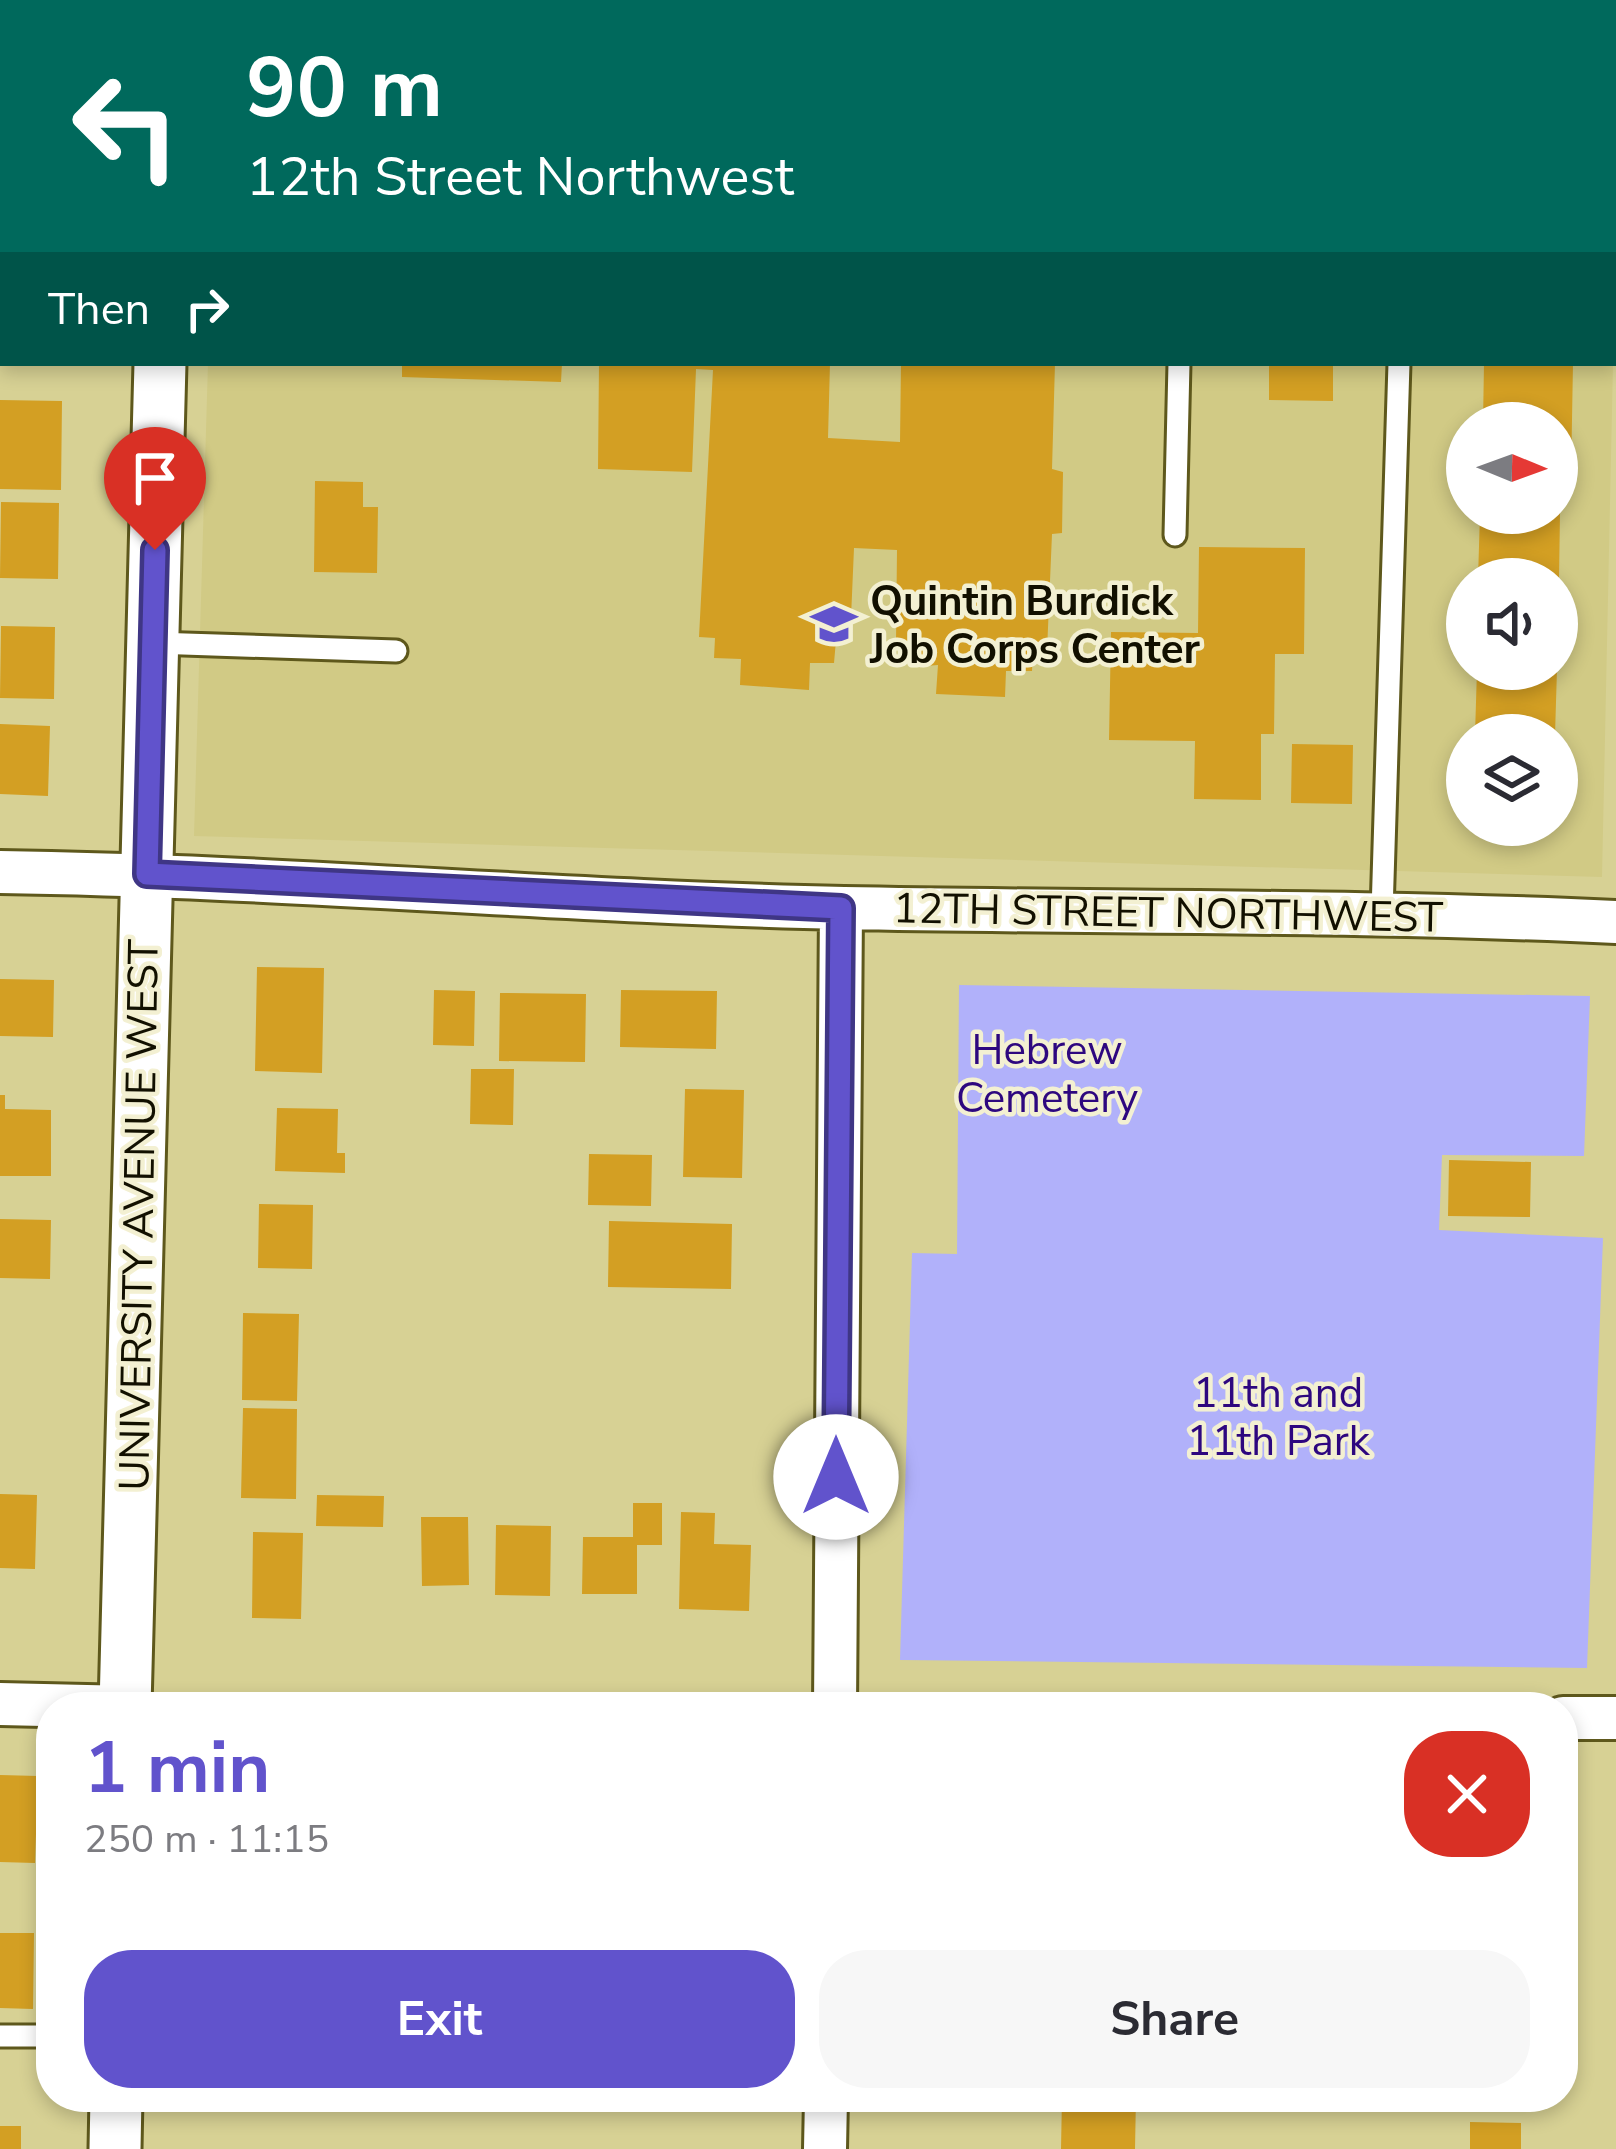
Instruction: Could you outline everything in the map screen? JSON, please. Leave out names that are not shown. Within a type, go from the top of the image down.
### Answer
[{"type":"street","name":"UNIVERSITY AVENUE WEST","points":[[127,1692],[160,366]]},
{"type":"street","name":"12TH STREET NORTHWEST","points":[[0,872],[147,874],[841,908],[1382,912],[1616,922]]},
{"type":"street","points":[[835,1692],[841,908]]},
{"type":"street","points":[[0,1704],[36,1705]]},
{"type":"street","points":[[1578,1718],[1616,1718]]},
{"type":"street","points":[[115,2149],[116,2112]]},
{"type":"street","points":[[825,2149],[826,2112]]},
{"type":"lane","points":[[1175,536],[1179,366]]},
{"type":"lane","points":[[1382,912],[1399,366]]},
{"type":"lane","points":[[153,643],[396,651]]},
{"type":"lane","points":[[0,2036],[36,2036]]},
{"type":"shaded area","name":"Quintin Burdick Job Corps Center","points":[[208,366],[1613,366],[1602,877],[194,836]]},
{"type":"green space","name":"11th and 11th Park","points":[[959,985],[1590,996],[1584,1156],[1442,1155],[1439,1230],[1603,1238],[1587,1668],[900,1660],[912,1253],[957,1254]]},
{"type":"building","points":[[402,366],[562,366],[561,382],[402,377]]},
{"type":"building","points":[[599,366],[830,366],[828,438],[900,442],[901,366],[1055,366],[1052,469],[1063,472],[1062,533],[1052,534],[1047,651],[1033,650],[1032,671],[1006,671],[1005,697],[936,694],[938,665],[912,667],[912,643],[896,643],[897,550],[854,548],[850,641],[836,640],[834,663],[810,663],[809,690],[740,685],[741,659],[714,658],[715,638],[699,637],[713,370],[696,369],[692,472],[598,469]]},
{"type":"building","points":[[1269,366],[1333,366],[1333,401],[1269,400]]},
{"type":"building","points":[[1484,366],[1573,366],[1572,402],[1483,402]]},
{"type":"building","points":[[0,400],[62,401],[61,490],[0,489]]},
{"type":"building","points":[[315,481],[363,482],[363,507],[378,507],[377,573],[314,572]]},
{"type":"building","points":[[1,502],[59,503],[58,579],[0,578]]},
{"type":"building","points":[[1479,534],[1560,534],[1559,558],[1479,558]]},
{"type":"building","points":[[1199,547],[1305,548],[1304,654],[1275,654],[1274,734],[1261,734],[1261,800],[1194,799],[1195,741],[1109,740],[1111,632],[1198,633]]},
{"type":"building","points":[[1,626],[55,627],[54,699],[0,698]]},
{"type":"building","points":[[1476,690],[1556,690],[1556,714],[1476,714]]},
{"type":"building","points":[[0,724],[50,726],[48,796],[0,794]]},
{"type":"building","points":[[1292,744],[1353,745],[1352,804],[1291,803]]},
{"type":"building","points":[[257,967],[324,968],[322,1073],[255,1071]]},
{"type":"building","points":[[0,979],[54,980],[53,1037],[0,1036]]},
{"type":"building","points":[[434,990],[475,991],[474,1046],[433,1045]]},
{"type":"building","points":[[621,990],[717,991],[716,1049],[620,1047]]},
{"type":"building","points":[[500,993],[586,994],[585,1062],[499,1061]]},
{"type":"building","points":[[471,1069],[514,1069],[513,1125],[470,1124]]},
{"type":"building","points":[[685,1089],[744,1090],[742,1178],[683,1177]]},
{"type":"building","points":[[0,1095],[5,1095],[5,1109],[51,1110],[51,1176],[0,1176]]},
{"type":"building","points":[[277,1108],[338,1109],[337,1153],[345,1153],[345,1173],[275,1171]]},
{"type":"building","points":[[589,1154],[652,1155],[651,1206],[588,1205]]},
{"type":"building","points":[[1449,1160],[1531,1162],[1530,1217],[1448,1216]]},
{"type":"building","points":[[259,1204],[313,1205],[312,1269],[258,1268]]},
{"type":"building","points":[[0,1219],[51,1220],[50,1279],[0,1278]]},
{"type":"building","points":[[609,1221],[732,1224],[731,1289],[608,1287]]},
{"type":"building","points":[[243,1313],[299,1314],[297,1401],[242,1400]]},
{"type":"building","points":[[243,1408],[297,1409],[296,1499],[241,1498]]},
{"type":"building","points":[[0,1494],[37,1495],[35,1569],[0,1568]]},
{"type":"building","points":[[317,1495],[384,1496],[383,1527],[316,1526]]},
{"type":"building","points":[[633,1503],[662,1503],[662,1545],[637,1545],[637,1594],[582,1594],[583,1537],[633,1537]]},
{"type":"building","points":[[681,1512],[715,1513],[714,1544],[751,1545],[749,1611],[679,1609]]},
{"type":"building","points":[[421,1517],[468,1517],[469,1585],[422,1586]]},
{"type":"building","points":[[496,1525],[551,1526],[550,1596],[495,1595]]},
{"type":"building","points":[[253,1532],[303,1533],[301,1619],[252,1618]]},
{"type":"building","points":[[0,1775],[36,1776],[35,1863],[0,1862]]},
{"type":"building","points":[[0,1933],[34,1933],[33,2009],[0,2008]]},
{"type":"building","points":[[1062,2112],[1136,2112],[1135,2149],[1061,2149]]},
{"type":"building","points":[[1470,2122],[1521,2123],[1521,2149],[1470,2149]]},
{"type":"building","points":[[0,2126],[21,2126],[21,2149],[0,2149]]},
{"type":"place","name":"Quintin Burdick Job Corps Center","points":[[834,624]]},
{"type":"route","points":[[155,550],[147,874],[841,908],[836,1477]]},
{"type":"park label","name":"Hebrew Cemetery","points":[[1047,1073]]}]
